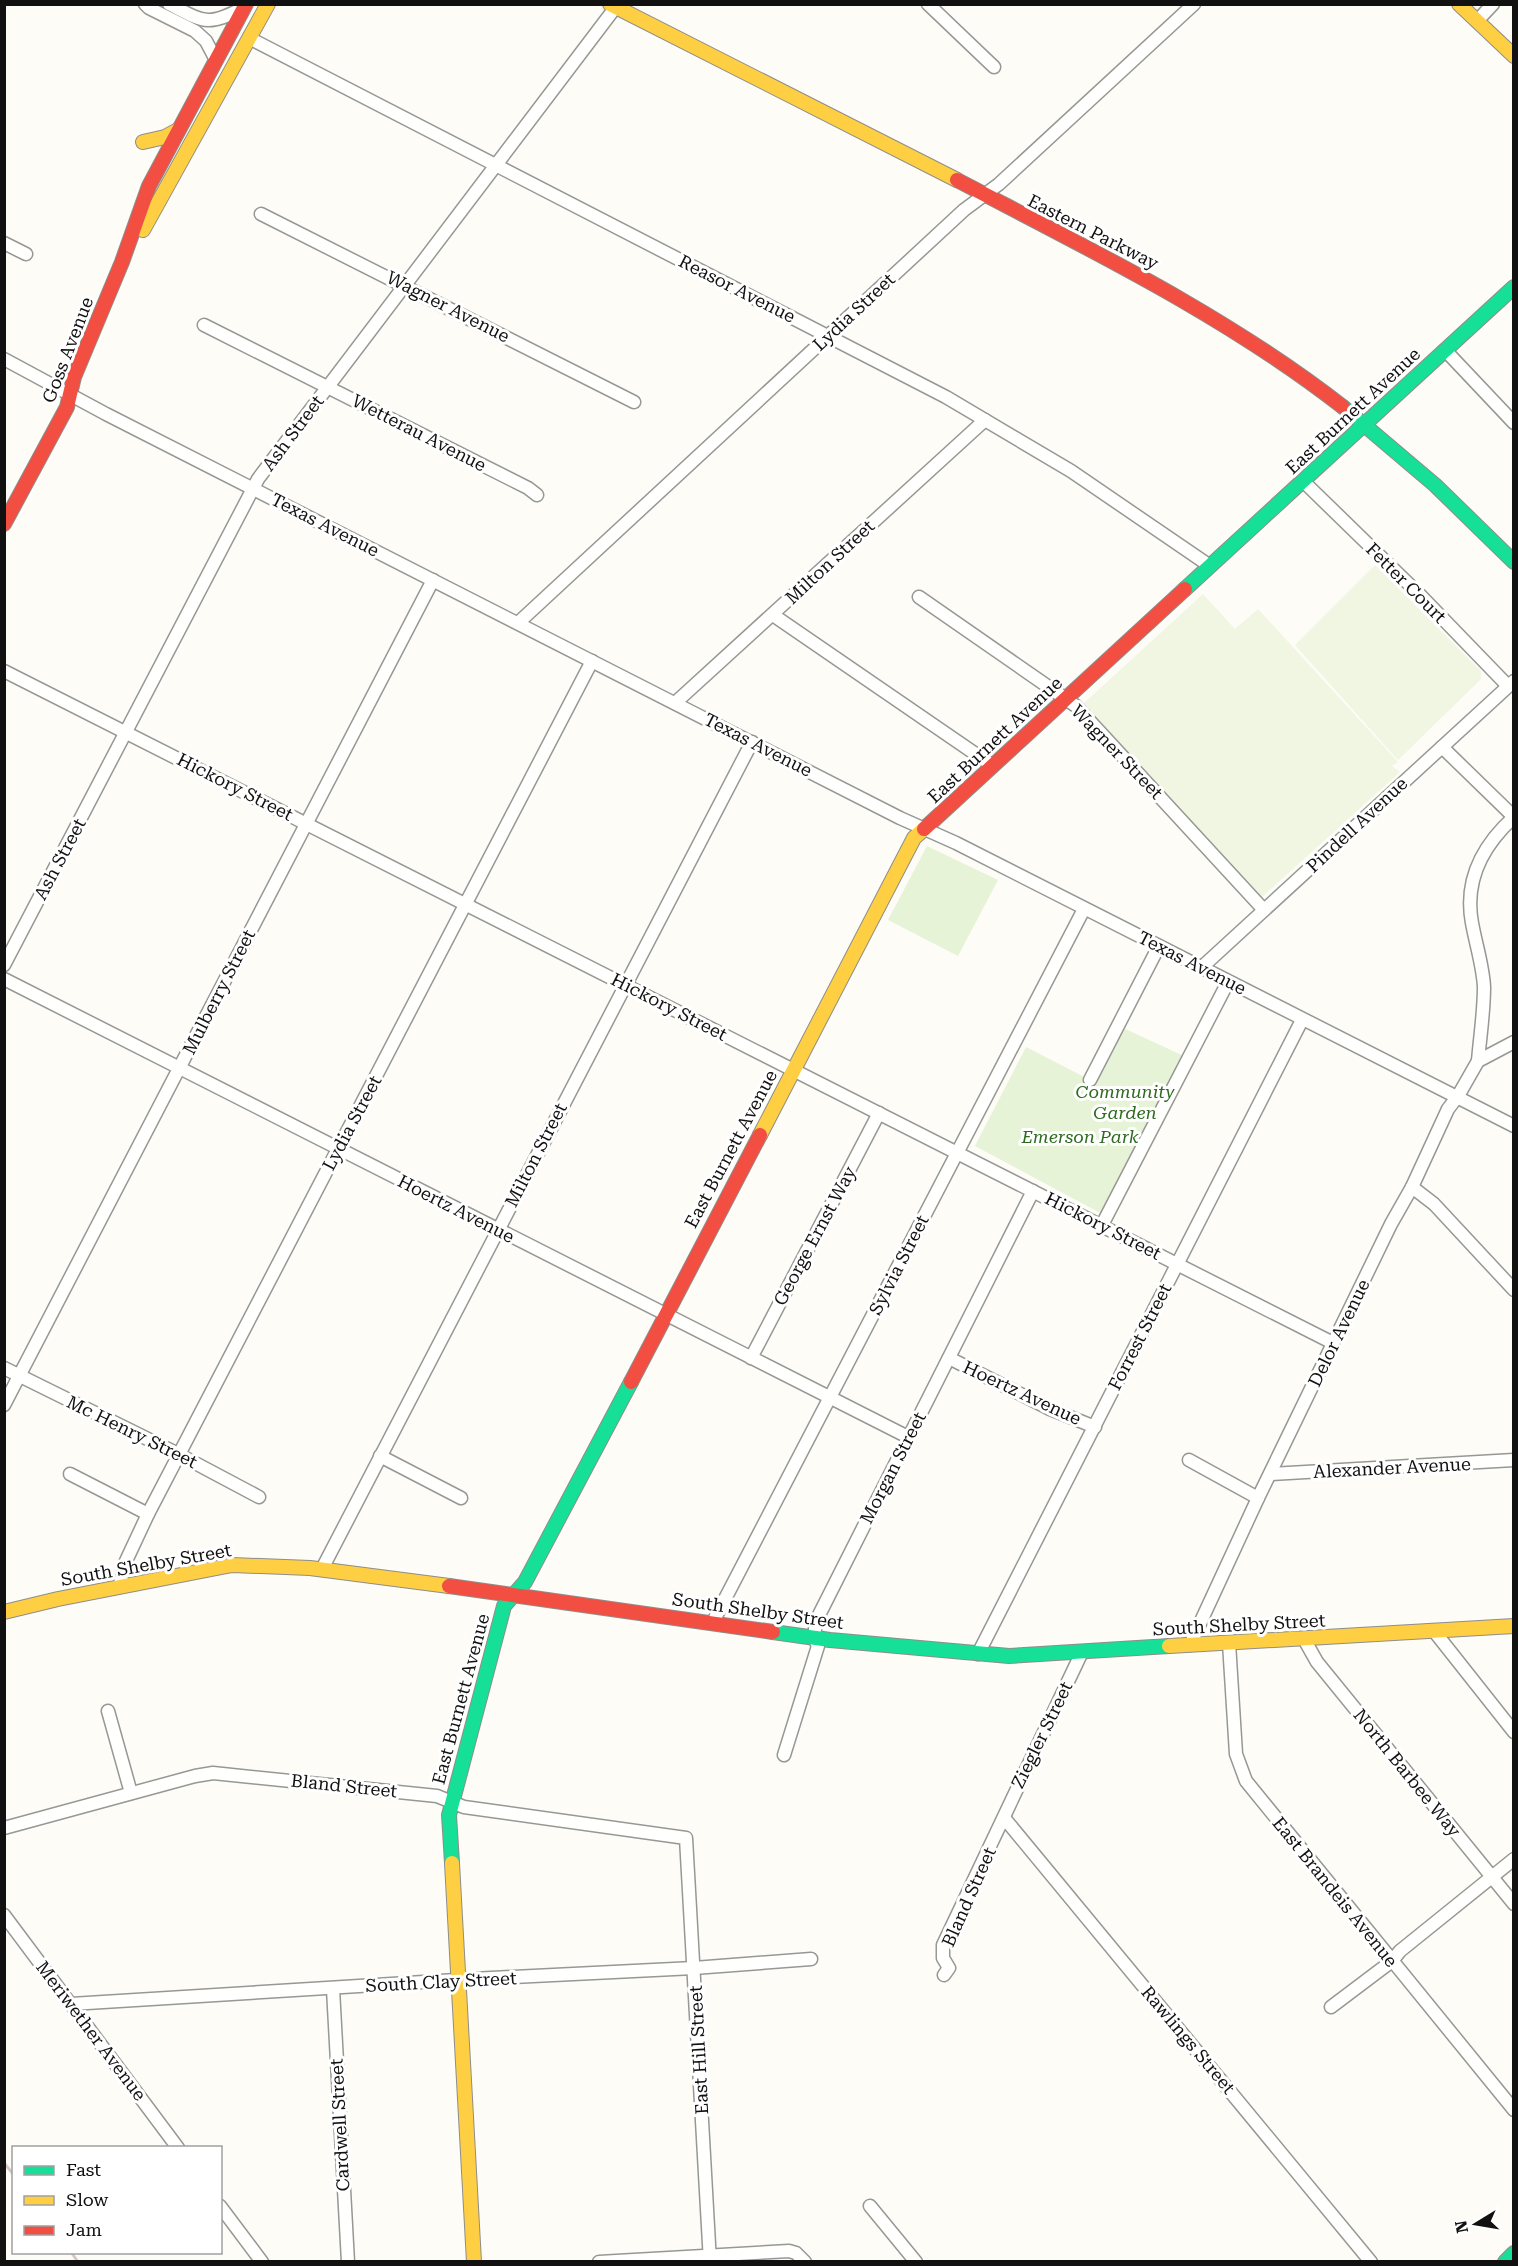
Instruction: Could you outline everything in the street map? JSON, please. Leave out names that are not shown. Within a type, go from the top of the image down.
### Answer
[{"type":"main road","name":"Goss Avenue","points":[[127,249],[140,236],[268,4]]},
{"type":"main road","points":[[1459,4],[1514,56]]},
{"type":"main road","name":"Goss Avenue","points":[[4,524],[67,407],[74,376],[127,249],[149,186],[245,6]]},
{"type":"main road","name":"Eastern Parkway","points":[[613,6],[1139,275],[1203,312],[1308,380],[1364,424],[1435,485],[1514,562]]},
{"type":"main road","points":[[143,142],[165,137],[178,130]]},
{"type":"main road","name":"East Burnett Avenue","points":[[474,2262],[449,1815],[504,1606],[525,1582],[914,838],[1512,290]]},
{"type":"main road","name":"South Shelby Street","points":[[4,1612],[232,1565],[322,1569],[713,1622],[814,1638],[1009,1656],[1514,1626]]},
{"type":"main road","points":[[1505,2262],[1514,2253]]},
{"type":"street","points":[[146,4],[148,8],[195,31],[206,41],[216,60]]},
{"type":"street","points":[[169,4],[209,22],[223,18],[245,6]]},
{"type":"street","points":[[928,4],[994,67]]},
{"type":"street","name":"Lydia Street","points":[[518,623],[1194,4]]},
{"type":"street","points":[[1477,21],[1493,4]]},
{"type":"street","name":"Ash Street","points":[[4,965],[263,472],[496,165],[613,6]]},
{"type":"street","name":"Reasor Avenue","points":[[249,38],[946,397],[1071,471],[1210,566]]},
{"type":"street","name":"Wagner Avenue","points":[[261,214],[634,402]]},
{"type":"street","points":[[4,243],[26,254]]},
{"type":"street","name":"Wetterau Avenue","points":[[204,325],[528,488],[537,495]]},
{"type":"street","points":[[1445,350],[1514,423]]},
{"type":"street","name":"Texas Avenue","points":[[4,359],[592,661],[1514,1126]]},
{"type":"street","name":"Milton Street","points":[[675,703],[985,420]]},
{"type":"street","name":"Fetter Court","points":[[1303,481],[1511,684]]},
{"type":"street","name":"Mulberry Street","points":[[4,1405],[433,580]]},
{"type":"street","name":"Wagner Street","points":[[919,597],[1076,706],[1264,910]]},
{"type":"street","points":[[773,615],[993,766]]},
{"type":"street","name":"Lydia Street","points":[[119,1587],[126,1561],[148,1514],[592,661]]},
{"type":"street","name":"Hickory Street","points":[[4,670],[1334,1343]]},
{"type":"street","name":"Pindell Avenue","points":[[1202,968],[1511,684]]},
{"type":"street","name":"Milton Street","points":[[322,1569],[752,742]]},
{"type":"street","points":[[1442,747],[1513,817],[1485,849],[1471,887],[1471,913],[1484,987],[1478,1061]]},
{"type":"street","name":"Sylvia Street","points":[[713,1622],[1084,909]]},
{"type":"street","points":[[1090,1080],[1158,946]]},
{"type":"street","name":"Hoertz Avenue","points":[[4,978],[908,1437]]},
{"type":"street","points":[[1102,1226],[1228,982]]},
{"type":"street","name":"Forrest Street","points":[[978,1654],[1302,1020]]},
{"type":"street","points":[[1478,1061],[1514,1042]]},
{"type":"street","name":"Delor Avenue","points":[[1190,1645],[1258,1498],[1391,1224],[1412,1187],[1448,1109],[1478,1061]]},
{"type":"street","name":"George Ernst Way","points":[[751,1358],[879,1113]]},
{"type":"street","points":[[1412,1187],[1434,1204],[1514,1290]]},
{"type":"street","name":"Morgan Street","points":[[784,1755],[813,1667],[818,1646],[814,1638],[816,1621],[1034,1191]]},
{"type":"street","name":"Hoertz Avenue","points":[[949,1358],[1050,1409],[1095,1426]]},
{"type":"street","name":"Mc Henry Street","points":[[4,1368],[180,1455],[259,1497]]},
{"type":"street","points":[[380,1456],[462,1498]]},
{"type":"street","points":[[1189,1460],[1258,1498]]},
{"type":"street","name":"Alexander Avenue","points":[[1271,1474],[1514,1461]]},
{"type":"street","points":[[70,1474],[148,1514]]},
{"type":"street","points":[[1434,1631],[1514,1732]]},
{"type":"street","name":"North Barbee Way","points":[[1304,1639],[1317,1662],[1514,1904]]},
{"type":"street","name":"East Brandeis Avenue","points":[[1229,1643],[1236,1754],[1246,1781],[1514,2110]]},
{"type":"street","name":"Ziegler Street","points":[[1005,1819],[1007,1808],[1082,1652]]},
{"type":"street","points":[[108,1711],[131,1793]]},
{"type":"street","name":"Bland Street","points":[[4,1828],[213,1773],[437,1796],[464,1807],[686,1838]]},
{"type":"street","name":"Bland Street","points":[[944,1975],[949,1968],[943,1958],[943,1945],[1005,1819]]},
{"type":"street","name":"Rawlings Street","points":[[1005,1819],[1371,2262]]},
{"type":"street","name":"East Hill Street","points":[[686,1838],[709,2258]]},
{"type":"street","points":[[1331,2007],[1392,1961],[1400,1951],[1514,1859]]},
{"type":"street","name":"Meriwether Avenue","points":[[4,1915],[177,2146]]},
{"type":"street","name":"South Clay Street","points":[[71,2004],[694,1968],[811,1959]]},
{"type":"street","name":"Cardwell Street","points":[[333,1989],[348,2262]]},
{"type":"street","points":[[870,2206],[916,2262]]},
{"type":"street","points":[[222,2209],[262,2262]]},
{"type":"street","points":[[599,2262],[789,2252],[796,2253],[805,2262]]},
{"type":"green space","points":[[1375,565],[1481,671],[1481,679],[1398,760],[1295,645]]},
{"type":"green space","points":[[1203,594],[1235,629],[1258,609],[1398,762],[1392,766],[1400,772],[1261,898],[1082,705]]},
{"type":"green space","points":[[927,846],[998,880],[958,956],[888,920]]},
{"type":"green space","name":"Emerson Park","points":[[1121,1027],[1186,1057],[1104,1215],[975,1146],[1026,1047],[1096,1083]]},
{"type":"railway","points":[[4,2163],[12,2173]]},
{"type":"railway","points":[[72,2254],[78,2262]]},
{"type":"traffic: fast","points":[[1185,589],[1514,287]]},
{"type":"traffic: fast","points":[[1343,407],[1435,485],[1514,562]]},
{"type":"traffic: fast","points":[[452,1863],[449,1815],[504,1606],[525,1582],[631,1382]]},
{"type":"traffic: fast","points":[[773,1632],[830,1640],[1009,1656],[1169,1646]]},
{"type":"traffic: fast","points":[[1505,2262],[1514,2253]]},
{"type":"traffic: slow","points":[[143,230],[268,4]]},
{"type":"traffic: slow","points":[[610,4],[957,180]]},
{"type":"traffic: slow","points":[[1459,4],[1514,56]]},
{"type":"traffic: slow","points":[[143,142],[165,137],[178,130]]},
{"type":"traffic: slow","points":[[760,1135],[914,838],[924,829]]},
{"type":"traffic: slow","points":[[4,1612],[58,1599],[232,1565],[310,1568],[449,1586]]},
{"type":"traffic: slow","points":[[1169,1646],[1514,1626]]},
{"type":"traffic: slow","points":[[452,1863],[474,2262]]},
{"type":"traffic: jam","points":[[4,524],[67,407],[74,377],[122,262],[149,186],[246,4]]},
{"type":"traffic: jam","points":[[957,180],[1106,258],[1204,313],[1251,342],[1343,407]]},
{"type":"traffic: jam","points":[[924,829],[1185,589]]},
{"type":"traffic: jam","points":[[631,1382],[760,1135]]},
{"type":"traffic: jam","points":[[449,1586],[773,1632]]},
{"type":"park label","name":"Community Garden","points":[[1125,1102]]}]
